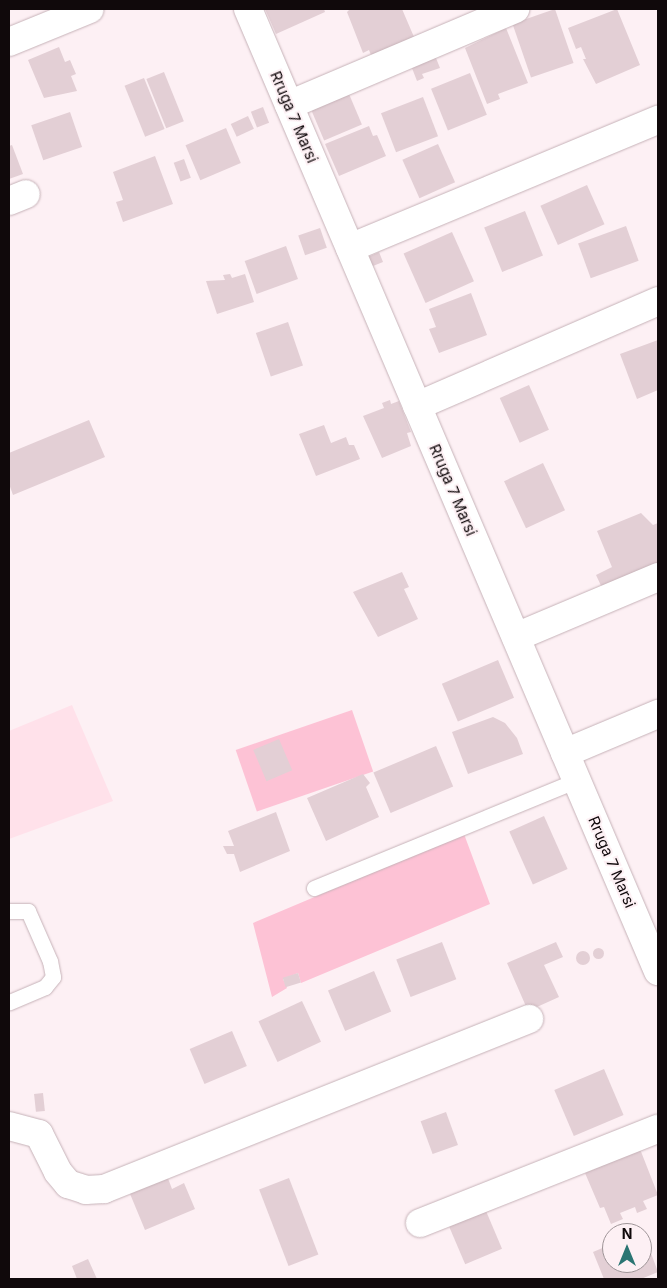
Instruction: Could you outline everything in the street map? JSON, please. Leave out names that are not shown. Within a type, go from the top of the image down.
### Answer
[{"type":"street","points":[[9,42],[90,9]]},
{"type":"street","name":"Rruga 7 Marsi","points":[[248,9],[658,971]]},
{"type":"street","points":[[289,105],[515,9]]},
{"type":"street","points":[[350,248],[658,120]]},
{"type":"street","points":[[417,406],[658,301]]},
{"type":"street","points":[[516,637],[658,577]]},
{"type":"street","points":[[565,753],[658,714]]},
{"type":"street","points":[[9,1126],[39,1134],[58,1172],[68,1184],[86,1190],[104,1189],[530,1019]]},
{"type":"street","points":[[420,1223],[658,1129]]},
{"type":"lane","points":[[314,888],[577,780]]},
{"type":"lane","points":[[9,1002],[45,987],[53,977],[50,961],[28,912],[10,906]]},
{"type":"shaded area","points":[[72,705],[113,801],[9,839],[9,731]]},
{"type":"shaded area","points":[[352,710],[373,771],[257,812],[236,750]]},
{"type":"shaded area","points":[[464,834],[490,904],[301,983],[298,973],[283,979],[287,988],[272,997],[253,923]]},
{"type":"building","points":[[265,9],[324,9],[325,12],[276,34]]},
{"type":"building","points":[[350,9],[402,9],[417,44],[375,65],[369,50],[363,53],[347,12]]},
{"type":"building","points":[[555,9],[574,63],[531,78],[512,24]]},
{"type":"building","points":[[617,9],[640,65],[596,84],[583,59],[586,59],[581,47],[576,49],[568,28]]},
{"type":"building","points":[[506,28],[528,83],[498,94],[500,99],[487,104],[465,48]]},
{"type":"building","points":[[59,47],[65,62],[70,60],[76,74],[71,76],[77,91],[44,98],[28,60]]},
{"type":"building","points":[[434,53],[440,68],[422,74],[424,78],[417,81],[410,63]]},
{"type":"building","points":[[164,72],[184,121],[166,128],[146,79]]},
{"type":"building","points":[[470,73],[487,115],[448,130],[431,89]]},
{"type":"building","points":[[144,78],[165,129],[145,137],[125,86]]},
{"type":"building","points":[[349,94],[362,124],[324,140],[311,110]]},
{"type":"building","points":[[423,97],[438,136],[396,152],[381,113]]},
{"type":"building","points":[[263,107],[269,123],[257,128],[251,112]]},
{"type":"building","points":[[70,112],[82,147],[43,160],[31,125]]},
{"type":"building","points":[[248,116],[254,129],[237,137],[231,124]]},
{"type":"building","points":[[369,126],[373,136],[377,135],[386,156],[339,176],[325,144]]},
{"type":"building","points":[[226,128],[241,163],[200,180],[185,145]]},
{"type":"building","points":[[438,144],[455,182],[419,198],[402,160]]},
{"type":"building","points":[[12,145],[23,174],[9,179],[9,146]]},
{"type":"building","points":[[155,156],[173,204],[123,222],[116,202],[123,200],[113,172]]},
{"type":"building","points":[[184,159],[191,178],[181,182],[174,163]]},
{"type":"building","points":[[587,185],[604,224],[558,245],[540,206]]},
{"type":"building","points":[[525,211],[543,256],[502,272],[484,227]]},
{"type":"building","points":[[626,226],[639,261],[591,278],[578,243]]},
{"type":"building","points":[[320,228],[327,248],[305,255],[298,235]]},
{"type":"building","points":[[452,232],[474,281],[426,303],[404,254]]},
{"type":"building","points":[[286,246],[298,279],[257,294],[245,261]]},
{"type":"building","points":[[379,252],[383,262],[373,266],[368,257]]},
{"type":"building","points":[[230,274],[232,278],[245,274],[254,302],[217,314],[206,281],[225,280],[223,275]]},
{"type":"building","points":[[471,293],[487,335],[439,353],[429,329],[436,327],[429,309]]},
{"type":"building","points":[[288,322],[303,365],[271,377],[256,333]]},
{"type":"building","points":[[658,340],[658,390],[637,399],[620,354]]},
{"type":"building","points":[[529,385],[549,430],[520,443],[500,398]]},
{"type":"building","points":[[390,400],[391,404],[399,401],[411,432],[407,433],[411,446],[382,458],[363,416],[384,408],[382,403]]},
{"type":"building","points":[[89,420],[105,457],[13,495],[9,484],[9,453]]},
{"type":"building","points":[[324,425],[331,443],[346,437],[349,445],[354,445],[360,459],[316,476],[299,434]]},
{"type":"building","points":[[543,463],[565,510],[526,528],[504,481]]},
{"type":"building","points":[[641,513],[653,525],[658,523],[658,564],[604,592],[596,575],[612,567],[597,531]]},
{"type":"building","points":[[402,572],[409,587],[404,589],[418,619],[378,637],[353,592]]},
{"type":"building","points":[[498,660],[514,698],[458,722],[442,684]]},
{"type":"building","points":[[493,717],[505,723],[517,738],[523,754],[468,774],[452,732]]},
{"type":"building","points":[[279,739],[292,770],[267,781],[253,750]]},
{"type":"building","points":[[436,746],[453,787],[391,813],[373,773]]},
{"type":"building","points":[[363,774],[370,783],[366,787],[379,817],[326,841],[307,798]]},
{"type":"building","points":[[276,812],[290,851],[240,872],[234,854],[227,854],[223,846],[234,846],[228,831]]},
{"type":"building","points":[[544,816],[568,869],[533,884],[509,831]]},
{"type":"building","points":[[442,942],[456,979],[411,997],[396,960]]},
{"type":"building","points":[[556,942],[563,957],[544,965],[559,997],[528,1011],[507,963]]},
{"type":"building","points":[[598,947],[604,953],[598,959],[592,953]]},
{"type":"building","points":[[583,951],[588,953],[590,958],[588,963],[583,965],[578,963],[576,958],[578,953]]},
{"type":"building","points":[[374,971],[391,1012],[345,1031],[328,991]]},
{"type":"building","points":[[298,973],[301,983],[286,987],[283,978]]},
{"type":"building","points":[[302,1001],[321,1042],[278,1062],[258,1021]]},
{"type":"building","points":[[232,1031],[247,1066],[205,1084],[190,1049]]},
{"type":"building","points":[[604,1069],[624,1115],[574,1136],[554,1090]]},
{"type":"building","points":[[43,1093],[45,1111],[36,1112],[34,1094]]},
{"type":"building","points":[[446,1112],[458,1145],[433,1154],[421,1121]]},
{"type":"building","points":[[640,1149],[658,1195],[643,1201],[647,1209],[637,1213],[635,1207],[620,1213],[623,1219],[611,1223],[604,1207],[600,1208],[585,1173]]},
{"type":"building","points":[[166,1173],[172,1189],[184,1183],[195,1209],[145,1230],[128,1189]]},
{"type":"building","points":[[289,1178],[318,1255],[289,1266],[259,1189]]},
{"type":"building","points":[[486,1211],[502,1249],[465,1264],[449,1227]]},
{"type":"building","points":[[602,1248],[602,1273],[652,1273],[652,1256],[658,1272],[641,1279],[604,1279],[593,1252]]},
{"type":"building","points":[[88,1259],[97,1279],[77,1279],[72,1266]]}]
